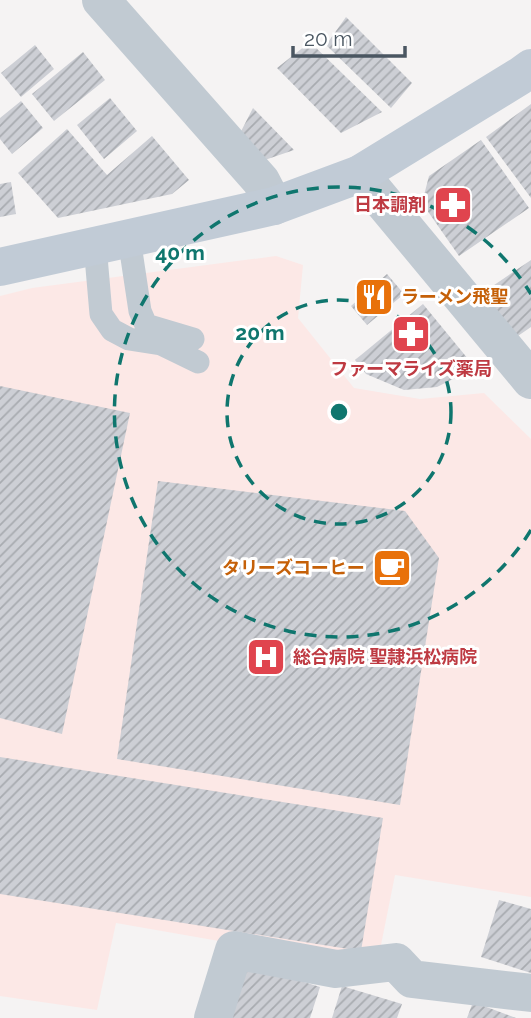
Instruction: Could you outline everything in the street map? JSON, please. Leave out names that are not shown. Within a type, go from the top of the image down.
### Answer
[{"type":"street","points":[[101,0],[261,181],[274,206]]},
{"type":"street","points":[[0,267],[274,206],[360,174],[531,68]]},
{"type":"street","points":[[360,174],[528,371]]},
{"type":"street","points":[[212,1018],[234,950],[336,969],[396,961],[412,979],[531,993]]},
{"type":"lane","points":[[112,242],[146,325],[193,339]]},
{"type":"lane","points":[[112,242],[101,314],[112,330],[129,340],[160,344],[198,362]]},
{"type":"shaded area","name":"総合病院 聖隷浜松病院","points":[[276,256],[303,265],[298,318],[354,388],[420,399],[484,393],[531,439],[531,897],[395,875],[379,955],[219,941],[116,923],[97,1010],[0,996],[0,296],[32,288]]},
{"type":"building","points":[[346,17],[412,83],[391,108],[326,45]]},
{"type":"building","points":[[310,42],[382,112],[341,133],[277,68]]},
{"type":"building","points":[[35,45],[54,69],[21,97],[1,73]]},
{"type":"building","points":[[83,52],[105,80],[54,121],[32,94]]},
{"type":"building","points":[[110,98],[137,131],[104,159],[77,125]]},
{"type":"building","points":[[21,101],[43,128],[12,154],[0,139],[0,118]]},
{"type":"building","points":[[531,104],[531,198],[486,137]]},
{"type":"building","points":[[253,108],[294,150],[256,163],[236,141]]},
{"type":"building","points":[[67,129],[107,175],[152,136],[189,180],[172,194],[58,218],[18,173]]},
{"type":"building","points":[[481,140],[529,208],[459,256],[422,203],[429,176]]},
{"type":"building","points":[[11,182],[16,214],[0,217],[0,184]]},
{"type":"building","points":[[531,260],[531,327],[506,344],[475,298]]},
{"type":"building","points":[[387,274],[404,294],[367,325],[351,306]]},
{"type":"building","points":[[423,304],[473,365],[437,387],[404,390],[366,374],[355,360]]},
{"type":"building","points":[[0,386],[130,413],[62,734],[0,718]]},
{"type":"building","points":[[158,481],[405,511],[439,558],[400,805],[117,759]]},
{"type":"building","points":[[0,757],[383,818],[361,951],[0,894]]},
{"type":"building","points":[[499,900],[531,909],[531,973],[481,957]]},
{"type":"building","points":[[246,964],[320,987],[310,1018],[229,1018]]},
{"type":"building","points":[[342,986],[402,1004],[397,1018],[332,1018]]},
{"type":"building","points":[[473,1002],[516,1018],[467,1018]]},
{"type":"place","name":"日本調剤","points":[[453,205]]},
{"type":"place","name":"ラーメン飛聖","points":[[374,297]]},
{"type":"place","name":"ファーマライズ薬局","points":[[411,334]]},
{"type":"place","name":"タリーズコーヒー","points":[[392,568]]},
{"type":"place","name":"総合病院 聖隷浜松病院","points":[[266,657]]}]
